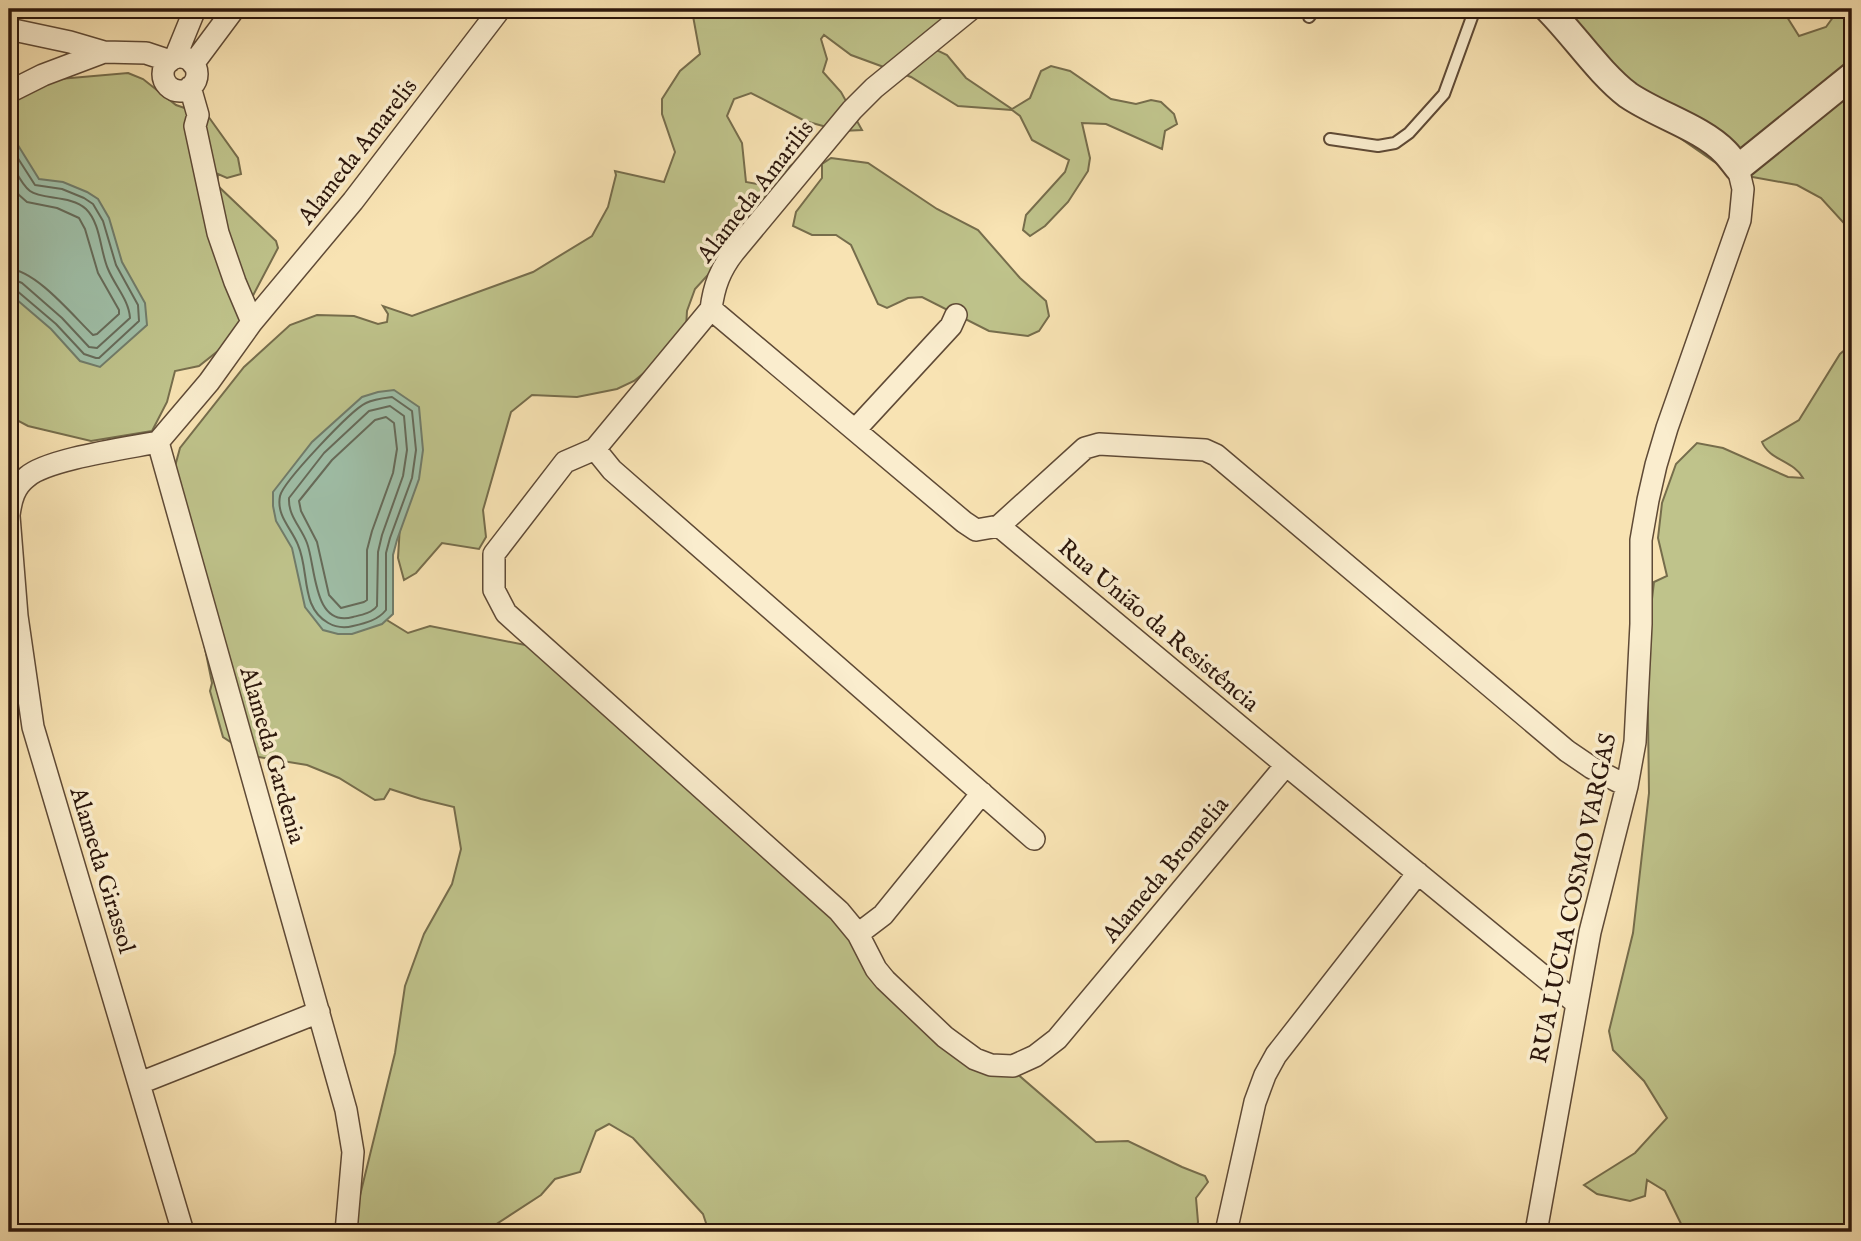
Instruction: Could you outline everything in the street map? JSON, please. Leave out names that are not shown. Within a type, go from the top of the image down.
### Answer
[{"type":"street","points":[[178,73],[195,9]]},
{"type":"street","points":[[178,73],[234,9]]},
{"type":"street","name":"Alameda Amarelis","points":[[252,322],[354,201],[500,9]]},
{"type":"street","name":"Alameda Amarilis","points":[[494,590],[494,554],[565,462],[595,449],[711,309],[714,287],[722,269],[852,110],[874,88],[971,9]]},
{"type":"street","points":[[1548,9],[1626,93],[1651,110],[1698,132],[1724,150],[1738,168],[1852,76]]},
{"type":"street","points":[[9,29],[104,52],[146,53],[178,73],[198,114],[195,126],[218,233],[252,322],[209,382],[158,442]]},
{"type":"street","points":[[9,92],[43,75],[104,52]]},
{"type":"street","name":"RUA LUCIA COSMO VARGAS","points":[[1535,1232],[1590,932],[1627,786],[1635,742],[1641,624],[1641,540],[1648,500],[1667,428],[1740,220],[1743,190],[1738,168]]},
{"type":"street","points":[[711,309],[976,530],[999,526],[1085,449],[1099,444],[1205,450],[1216,456],[1567,751],[1627,786]]},
{"type":"street","points":[[855,430],[951,326],[956,314]]},
{"type":"street","name":"Alameda Girassol","points":[[158,442],[59,462],[28,475],[10,500],[9,516],[18,616],[33,727],[183,1232]]},
{"type":"street","name":"Alameda Gardenia","points":[[158,442],[346,1110],[353,1152],[346,1232]]},
{"type":"street","points":[[595,449],[612,470],[1034,839]]},
{"type":"street","name":"Rua União da Resistência","points":[[999,526],[1286,765]]},
{"type":"street","name":"Alameda Bromelia","points":[[494,590],[506,613],[829,902],[858,934],[885,980],[945,1037],[975,1059],[991,1065],[1013,1066],[1035,1056],[1057,1039],[1286,765]]},
{"type":"street","points":[[1286,765],[1576,1003]]},
{"type":"street","points":[[858,934],[883,915],[982,793]]},
{"type":"street","points":[[1226,1232],[1255,1102],[1265,1074],[1276,1055],[1418,873]]},
{"type":"street","points":[[140,1083],[319,1012]]},
{"type":"lane","points":[[1330,139],[1378,146],[1395,143],[1409,133],[1444,94],[1472,17],[1472,9]]},
{"type":"green space","points":[[695,9],[963,9],[930,47],[947,55],[966,78],[1012,109],[1030,98],[1041,71],[1051,66],[1070,71],[1111,99],[1136,104],[1151,100],[1161,102],[1174,114],[1177,124],[1165,131],[1162,149],[1106,124],[1082,123],[1090,158],[1088,171],[1068,202],[1045,226],[1030,236],[1023,230],[1026,215],[1065,172],[1069,160],[1032,140],[1020,116],[1012,110],[958,106],[911,77],[851,55],[824,35],[821,39],[827,59],[823,72],[841,92],[862,130],[841,131],[805,121],[751,93],[734,99],[727,116],[742,143],[746,182],[757,184],[799,161],[759,219],[695,289],[687,311],[685,346],[666,355],[634,381],[617,389],[577,397],[532,395],[511,412],[483,510],[486,537],[479,549],[442,543],[416,573],[404,580],[398,558],[405,443],[377,614],[408,633],[430,626],[545,649],[858,934],[876,969],[975,1059],[1008,1066],[1096,1142],[1128,1141],[1205,1176],[1208,1182],[1196,1198],[1196,1232],[709,1232],[703,1214],[633,1138],[609,1124],[596,1131],[580,1172],[555,1179],[541,1195],[488,1232],[351,1232],[395,1053],[405,986],[424,934],[452,884],[461,849],[454,807],[390,789],[384,799],[375,800],[339,778],[307,765],[252,756],[223,737],[210,691],[212,683],[171,481],[180,448],[244,367],[290,325],[317,315],[354,316],[378,324],[387,322],[388,314],[383,306],[412,316],[533,272],[592,236],[608,207],[615,171],[664,182],[675,152],[662,114],[662,99],[680,71],[700,54],[693,16]]},
{"type":"green space","points":[[1590,9],[1782,9],[1799,36],[1826,27],[1839,9],[1852,9],[1852,232],[1821,198],[1797,185],[1747,176],[1722,167],[1641,111],[1560,21]]},
{"type":"green space","points":[[128,73],[143,79],[176,105],[208,116],[238,158],[241,174],[227,178],[218,174],[217,185],[276,241],[278,248],[228,343],[199,366],[175,371],[167,402],[152,431],[91,441],[28,426],[9,416],[9,88],[48,80]]},
{"type":"green space","points":[[831,158],[868,163],[937,209],[978,230],[1020,278],[1046,301],[1049,316],[1039,331],[1028,336],[989,331],[922,297],[908,298],[887,308],[878,304],[851,245],[836,235],[812,235],[793,226],[796,212],[822,178],[822,164]]},
{"type":"green space","points":[[1852,344],[1852,1232],[1685,1232],[1665,1191],[1647,1180],[1645,1196],[1630,1201],[1597,1194],[1584,1185],[1635,1153],[1667,1118],[1644,1081],[1613,1050],[1609,1031],[1633,933],[1649,793],[1647,642],[1654,582],[1667,576],[1658,538],[1662,503],[1676,464],[1697,443],[1723,448],[1788,477],[1803,478],[1794,468],[1770,453],[1762,442],[1799,420],[1840,354]]},
{"type":"water","points":[[9,139],[16,142],[39,179],[63,182],[98,199],[109,218],[122,262],[145,303],[147,325],[100,367],[80,361],[51,329],[9,293]]},
{"type":"water","points":[[394,390],[419,407],[423,450],[419,479],[393,555],[393,614],[382,624],[352,634],[338,634],[323,630],[305,607],[292,548],[276,521],[273,492],[312,442],[362,397]]}]
